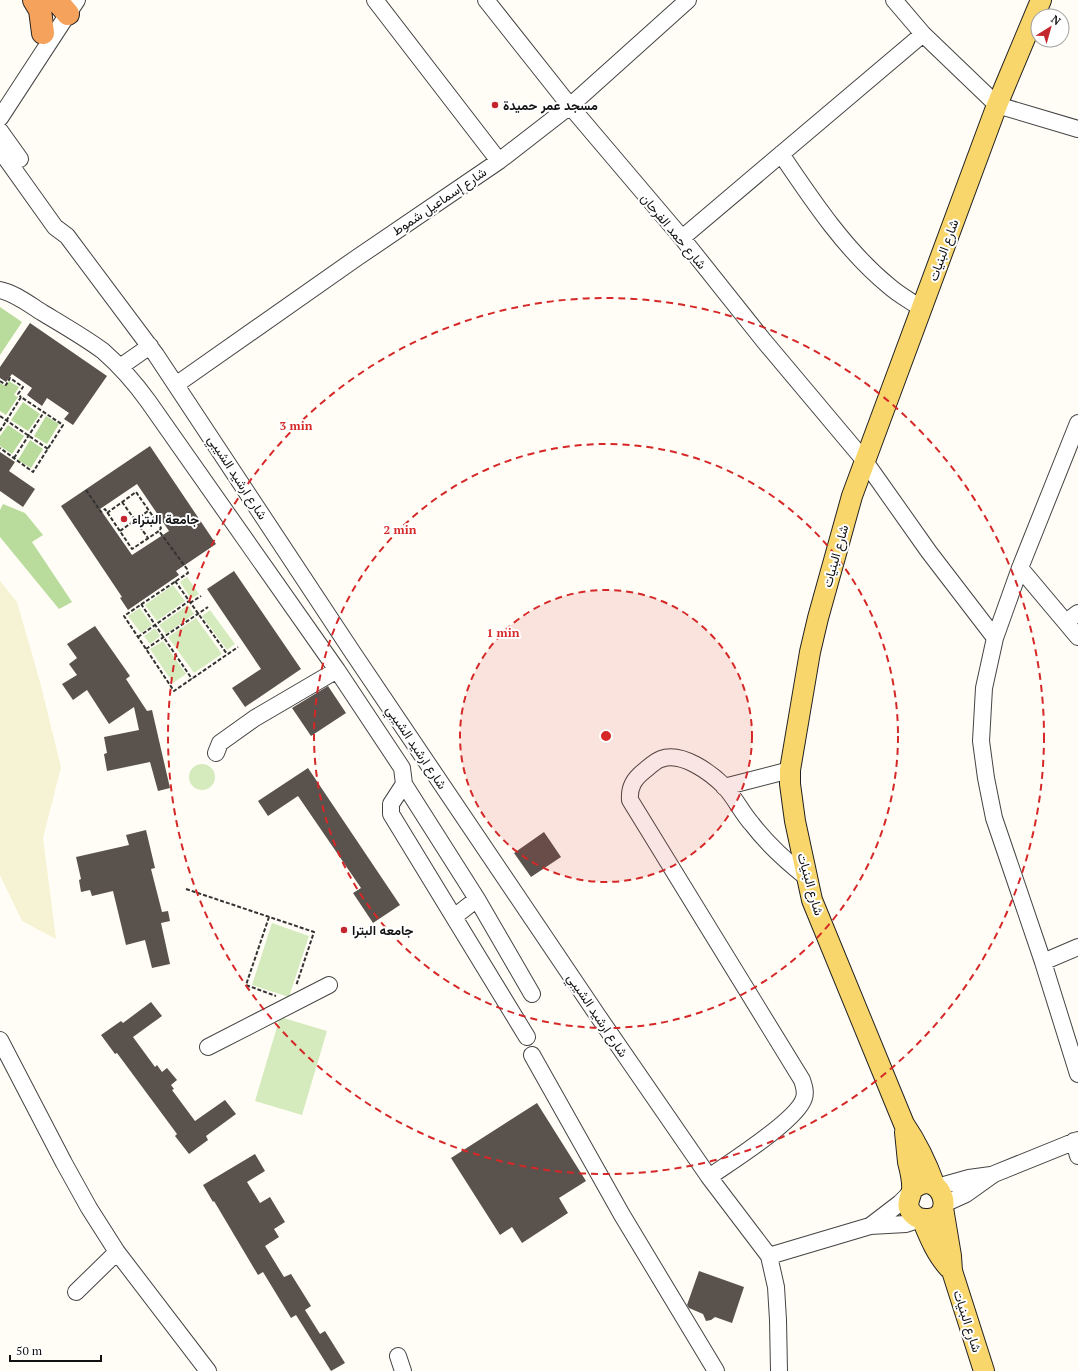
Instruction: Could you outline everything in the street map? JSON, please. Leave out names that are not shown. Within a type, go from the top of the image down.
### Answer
[{"type":"highway","points":[[34,0],[40,10],[43,33]]},
{"type":"main road","name":"شارع البنيات","points":[[984,1371],[952,1271],[951,1256],[939,1196],[928,1168],[912,1136],[904,1124],[812,900],[795,821],[790,784],[790,770],[810,652],[852,496],[864,460],[922,309],[997,105],[1041,0]]},
{"type":"main road","name":"شارع البنيات","points":[[904,1124],[911,1192]]},
{"type":"main road","points":[[929,1184],[939,1196],[938,1215],[931,1219],[922,1219],[914,1216],[909,1209],[908,1201],[911,1192],[916,1186],[929,1184]]},
{"type":"main road","name":"شارع البنيات","points":[[922,1219],[940,1256],[952,1271]]},
{"type":"street","points":[[375,0],[499,161]]},
{"type":"street","name":"شارع حمد الفرحان","points":[[486,0],[570,106],[682,238],[764,341],[864,460],[929,552],[995,638]]},
{"type":"street","name":"شارع إسماعيل شموط","points":[[177,384],[358,257],[499,161],[570,106],[672,6],[688,0]]},
{"type":"street","points":[[894,0],[923,34],[997,105],[1078,129]]},
{"type":"street","points":[[0,98],[43,33],[65,4]]},
{"type":"street","points":[[0,118],[65,4]]},
{"type":"street","points":[[682,238],[923,34]]},
{"type":"street","name":"شارع ارشيد الشيبي","points":[[0,131],[63,221],[66,227],[67,236]]},
{"type":"street","name":"شارع ارشيد الشيبي","points":[[0,150],[55,227],[67,236],[177,384],[353,653],[598,1016],[709,1176],[769,1256]]},
{"type":"street","points":[[781,154],[816,206],[867,266],[890,287],[922,309]]},
{"type":"street","points":[[0,170],[19,176]]},
{"type":"street","points":[[0,290],[6,291],[26,302],[92,344],[123,370],[153,408],[337,670],[402,768],[404,784],[477,899],[532,994]]},
{"type":"street","points":[[123,370],[153,350]]},
{"type":"street","points":[[1078,423],[1020,568],[995,638],[984,688],[981,741],[986,778],[994,818],[1043,962],[1078,1074]]},
{"type":"street","points":[[1020,568],[1072,617],[1078,637]]},
{"type":"street","points":[[216,753],[220,743],[255,718],[337,670]]},
{"type":"street","points":[[709,1176],[773,1132],[794,1113],[804,1099],[805,1089],[802,1080],[630,800],[629,792],[632,785],[637,777],[659,759],[666,757],[679,757],[691,762],[701,768],[724,787],[750,823],[767,843],[806,877]]},
{"type":"street","points":[[724,787],[790,770]]},
{"type":"street","points":[[404,784],[391,804],[391,814],[527,1037]]},
{"type":"street","points":[[454,917],[477,899]]},
{"type":"street","points":[[1043,962],[1078,947]]},
{"type":"street","points":[[208,1047],[329,985]]},
{"type":"street","points":[[0,1040],[89,1208],[117,1252],[202,1368]]},
{"type":"street","points":[[532,1055],[622,1215],[716,1371]]},
{"type":"street","points":[[939,1196],[966,1194],[994,1174],[1077,1146]]},
{"type":"street","points":[[870,1226],[900,1203],[911,1192]]},
{"type":"street","points":[[779,1371],[776,1287],[769,1256],[870,1226],[906,1224],[922,1219]]},
{"type":"street","points":[[76,1292],[117,1252]]},
{"type":"street","points":[[398,1356],[403,1371]]},
{"type":"path","points":[[0,381],[6,384],[10,378],[23,387],[18,394],[21,397],[63,425],[33,472],[0,448]]},
{"type":"path","points":[[0,430],[21,397]]},
{"type":"path","points":[[14,458],[44,412]]},
{"type":"path","points":[[0,416],[48,449]]},
{"type":"path","points":[[86,490],[101,512],[105,509],[132,549],[159,530]]},
{"type":"path","points":[[107,513],[136,492],[161,528],[159,530],[187,569],[188,573],[124,616],[174,691],[238,647]]},
{"type":"path","points":[[122,502],[148,538]]},
{"type":"path","points":[[120,531],[148,510]]},
{"type":"path","points":[[175,581],[227,654]]},
{"type":"path","points":[[138,637],[200,596]]},
{"type":"path","points":[[141,604],[192,679]]},
{"type":"path","points":[[146,649],[208,607]]},
{"type":"path","points":[[186,889],[314,932],[296,987]]},
{"type":"path","points":[[269,917],[246,985],[276,996]]},
{"type":"shaded area","points":[[0,581],[17,602],[40,682],[61,767],[43,838],[56,939],[22,921],[0,875]]},
{"type":"green space","points":[[0,307],[22,322],[0,355]]},
{"type":"green space","points":[[9,381],[19,387],[14,395],[18,397],[6,415],[0,411],[0,383],[6,386]]},
{"type":"green space","points":[[23,402],[40,414],[28,431],[11,420]]},
{"type":"green space","points":[[46,416],[59,424],[47,444],[34,436]]},
{"type":"green space","points":[[8,425],[24,436],[12,454],[0,446],[0,436]]},
{"type":"green space","points":[[30,440],[43,449],[31,468],[18,460]]},
{"type":"green space","points":[[3,504],[25,513],[43,535],[32,542],[72,602],[59,609],[0,537],[0,510]]},
{"type":"green space","points":[[187,577],[199,594],[191,599],[180,582]]},
{"type":"green space","points":[[173,585],[185,601],[157,621],[145,605]]},
{"type":"green space","points":[[188,605],[194,614],[166,634],[159,625]]},
{"type":"green space","points":[[140,608],[152,625],[141,633],[128,616]]},
{"type":"green space","points":[[210,610],[235,644],[227,650],[202,616]]},
{"type":"green space","points":[[196,618],[222,654],[194,673],[168,637]]},
{"type":"green space","points":[[155,628],[160,636],[150,644],[144,636]]},
{"type":"green space","points":[[163,641],[186,674],[173,683],[150,649]]},
{"type":"green space","points":[[202,764],[211,768],[215,777],[211,786],[202,790],[193,786],[189,777],[193,768]]},
{"type":"green space","points":[[272,923],[309,936],[289,997],[252,985]]},
{"type":"green space","points":[[280,1017],[327,1031],[302,1115],[255,1101]]},
{"type":"building","points":[[30,323],[107,376],[73,425],[64,419],[69,413],[47,398],[42,406],[27,395],[32,388],[12,374],[6,382],[0,378],[0,367]]},
{"type":"building","points":[[150,446],[216,544],[176,571],[179,575],[128,610],[120,598],[122,597],[61,506]],"holes":[[[137,484],[169,531],[132,555],[100,509]]]},
{"type":"building","points":[[0,452],[15,462],[9,471],[35,489],[23,507],[0,491]]},
{"type":"building","points":[[234,571],[301,669],[245,707],[232,688],[261,669],[207,589]]},
{"type":"building","points":[[95,626],[130,676],[126,679],[147,711],[152,710],[170,788],[158,791],[150,762],[107,771],[104,754],[107,753],[104,737],[139,730],[134,707],[109,724],[87,690],[73,700],[62,684],[77,675],[69,664],[77,658],[67,644]]},
{"type":"building","points":[[328,686],[346,713],[311,736],[292,708]]},
{"type":"building","points":[[308,768],[400,905],[373,923],[353,893],[361,888],[298,796],[268,816],[258,801]]},
{"type":"building","points":[[146,830],[155,868],[151,869],[162,912],[168,911],[170,921],[161,923],[170,964],[152,968],[145,940],[126,945],[113,891],[92,896],[90,890],[81,892],[79,880],[81,879],[76,857],[129,845],[126,835]]},
{"type":"building","points":[[544,832],[561,857],[531,877],[514,853]]},
{"type":"building","points":[[151,1002],[162,1016],[133,1037],[155,1067],[157,1065],[162,1072],[167,1068],[177,1080],[171,1085],[174,1089],[172,1090],[195,1121],[225,1100],[236,1114],[206,1136],[208,1140],[189,1154],[175,1136],[177,1134],[117,1053],[115,1054],[101,1035],[121,1021],[123,1023]]},
{"type":"building","points":[[537,1103],[586,1181],[559,1198],[568,1213],[522,1243],[512,1227],[500,1235],[451,1158]]},
{"type":"building","points":[[255,1154],[265,1171],[247,1182],[260,1203],[270,1197],[285,1222],[274,1229],[279,1237],[265,1246],[284,1277],[291,1274],[311,1306],[305,1310],[320,1334],[325,1331],[345,1363],[331,1371],[296,1315],[291,1318],[263,1272],[258,1275],[203,1185]]},
{"type":"building","points":[[699,1271],[744,1287],[732,1323],[715,1317],[706,1321],[703,1314],[689,1308],[687,1305]]},
{"type":"place","name":"مسجد عمر حميدة","points":[[495,105]]},
{"type":"place","name":"جامعة البتراء","points":[[124,519]]},
{"type":"place","name":"جامعه البترا","points":[[344,930]]}]
